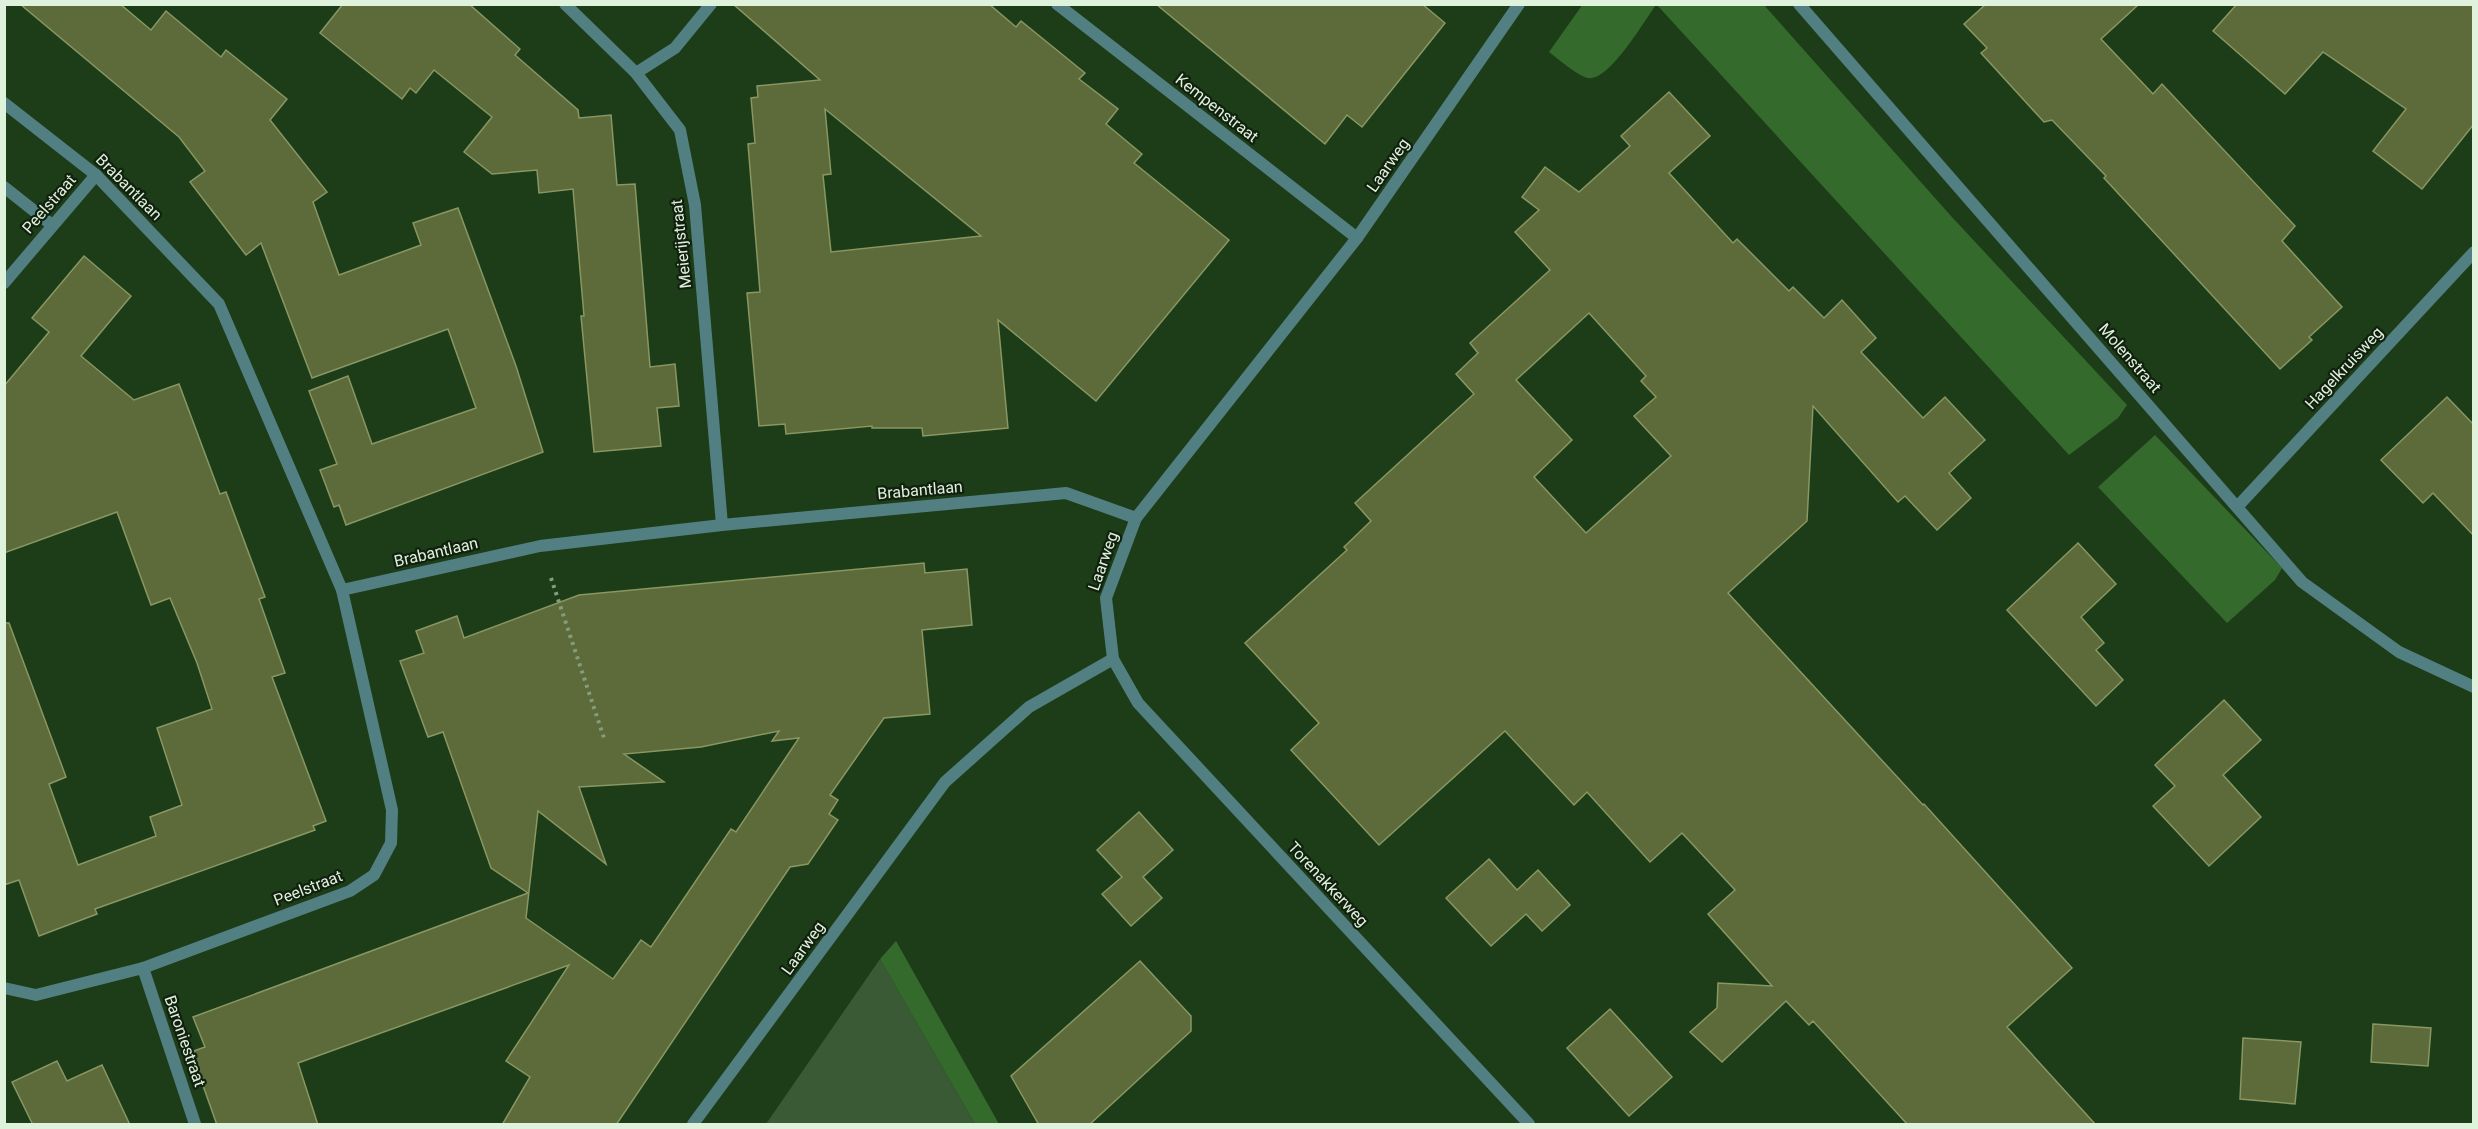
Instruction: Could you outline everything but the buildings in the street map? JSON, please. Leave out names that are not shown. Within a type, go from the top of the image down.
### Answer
[{"type":"street","name":"Meierijstraat","points":[[565,4],[636,73],[680,130],[695,205],[722,525]]},
{"type":"street","points":[[636,73],[675,48],[711,4]]},
{"type":"street","name":"Kempenstraat","points":[[1057,4],[1357,238]]},
{"type":"street","name":"Laarweg","points":[[693,1125],[945,782],[1029,707],[1113,659],[1106,598],[1136,518],[1357,238],[1519,4]]},
{"type":"street","name":"Molenstraat","points":[[1799,4],[2302,582],[2399,652],[2474,687]]},
{"type":"street","name":"Brabantlaan","points":[[4,104],[96,175],[219,304],[342,590],[540,546],[722,525],[1066,493],[1136,518]]},
{"type":"street","name":"Peelstraat","points":[[4,283],[96,175]]},
{"type":"street","points":[[4,187],[52,225]]},
{"type":"street","name":"Hagelkruisweg","points":[[2238,506],[2474,252]]},
{"type":"street","name":"Peelstraat","points":[[4,988],[36,995],[143,968],[350,891],[374,875],[391,843],[392,810],[342,590]]},
{"type":"street","name":"Torenakkerweg","points":[[1113,659],[1138,703],[1529,1125]]},
{"type":"street","name":"Baroniestraat","points":[[143,968],[195,1125]]},
{"type":"path","points":[[540,546],[604,738]]},
{"type":"green space","points":[[1583,4],[1656,5],[1616,61],[1606,71],[1596,77],[1588,78],[1574,71],[1549,52]]},
{"type":"green space","points":[[1657,5],[1764,5],[1951,216],[2127,405],[2118,418],[2069,455]]},
{"type":"green space","points":[[2155,435],[2282,568],[2275,580],[2227,623],[2098,487]]},
{"type":"green space","points":[[896,941],[999,1124],[975,1124],[880,959]]},
{"type":"green space","points":[[880,959],[975,1124],[766,1124]]}]
